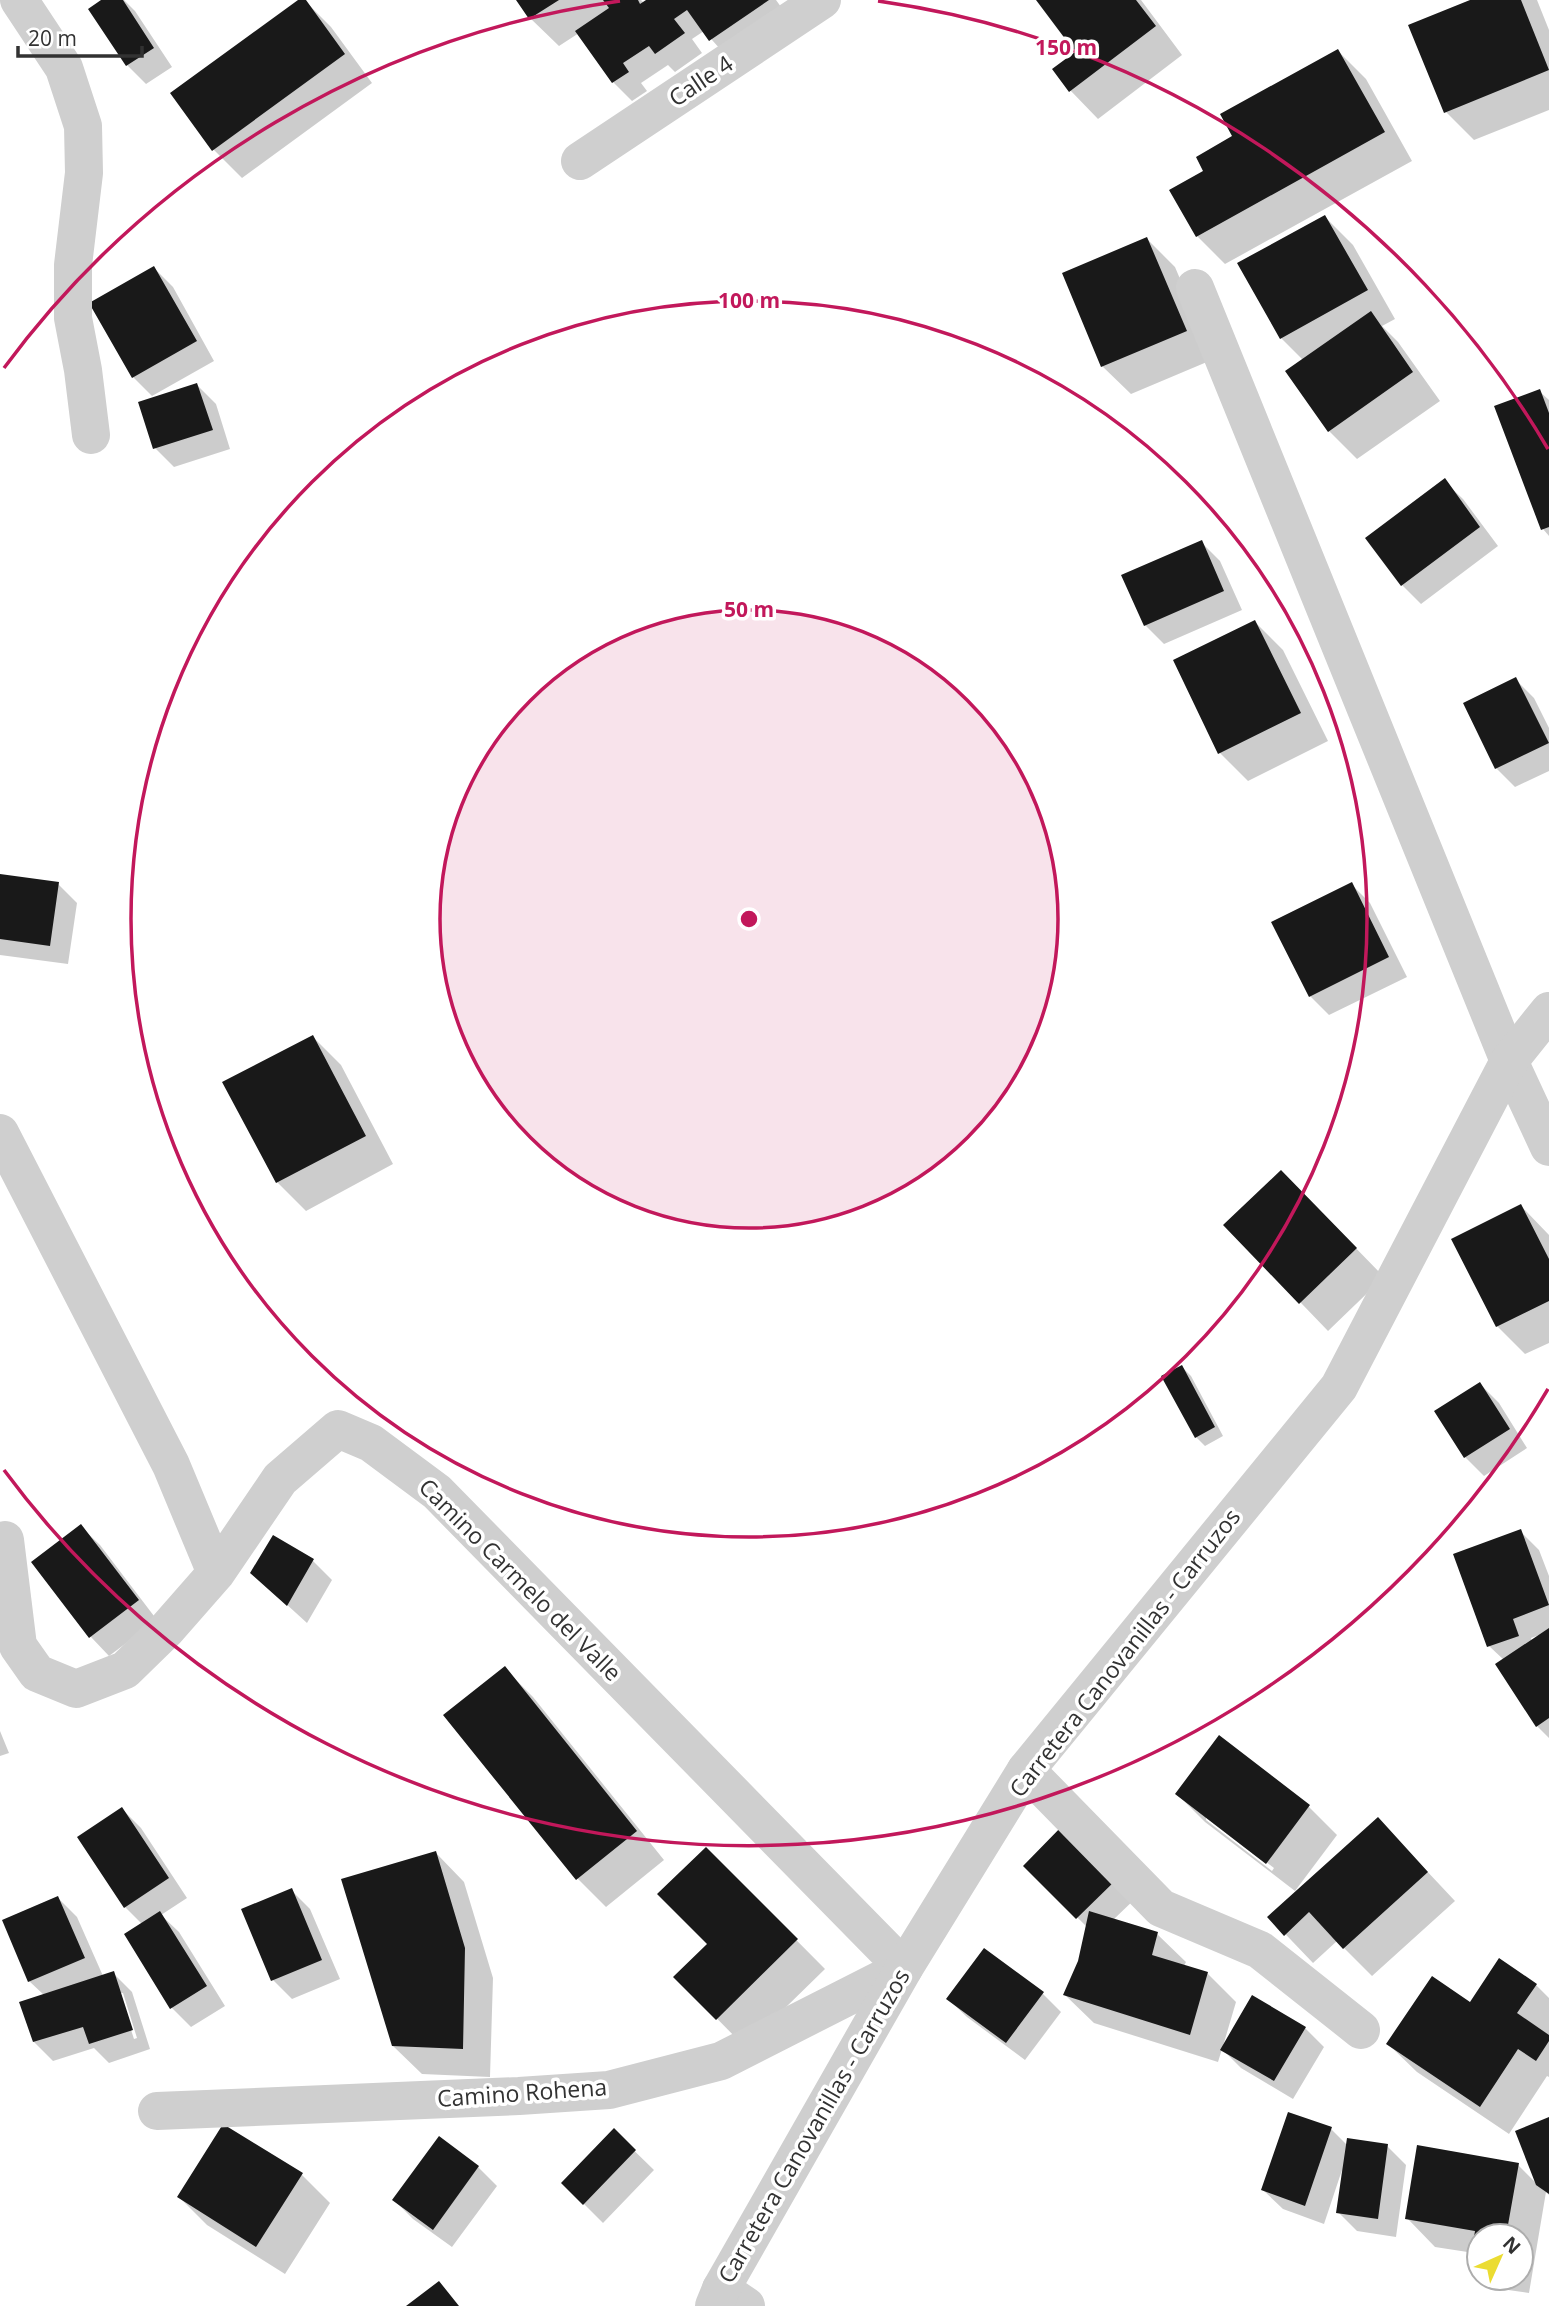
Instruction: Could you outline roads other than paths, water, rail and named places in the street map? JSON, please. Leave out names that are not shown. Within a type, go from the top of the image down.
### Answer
[{"type":"street","points":[[19,0],[64,68],[83,126],[84,173],[73,265],[73,318],[91,435]]},
{"type":"street","name":"Calle 4","points":[[580,162],[822,0]]},
{"type":"street","points":[[1195,288],[1508,1061],[1549,1147]]},
{"type":"street","name":"Carretera Canovanillas - Carruzos","points":[[727,2300],[904,1968],[1026,1770],[1339,1387],[1508,1061],[1549,1011]]},
{"type":"street","points":[[0,1133],[171,1465],[216,1573]]},
{"type":"street","name":"Camino Carmelo del Valle","points":[[5,1540],[18,1646],[37,1673],[76,1689],[125,1670],[166,1630],[216,1573],[280,1479],[338,1429],[371,1443],[437,1492],[904,1968]]},
{"type":"street","points":[[1026,1770],[1161,1908],[1260,1950],[1362,2030]]},
{"type":"street","name":"Camino Rohena","points":[[157,2111],[609,2090],[721,2061],[904,1968]]}]
